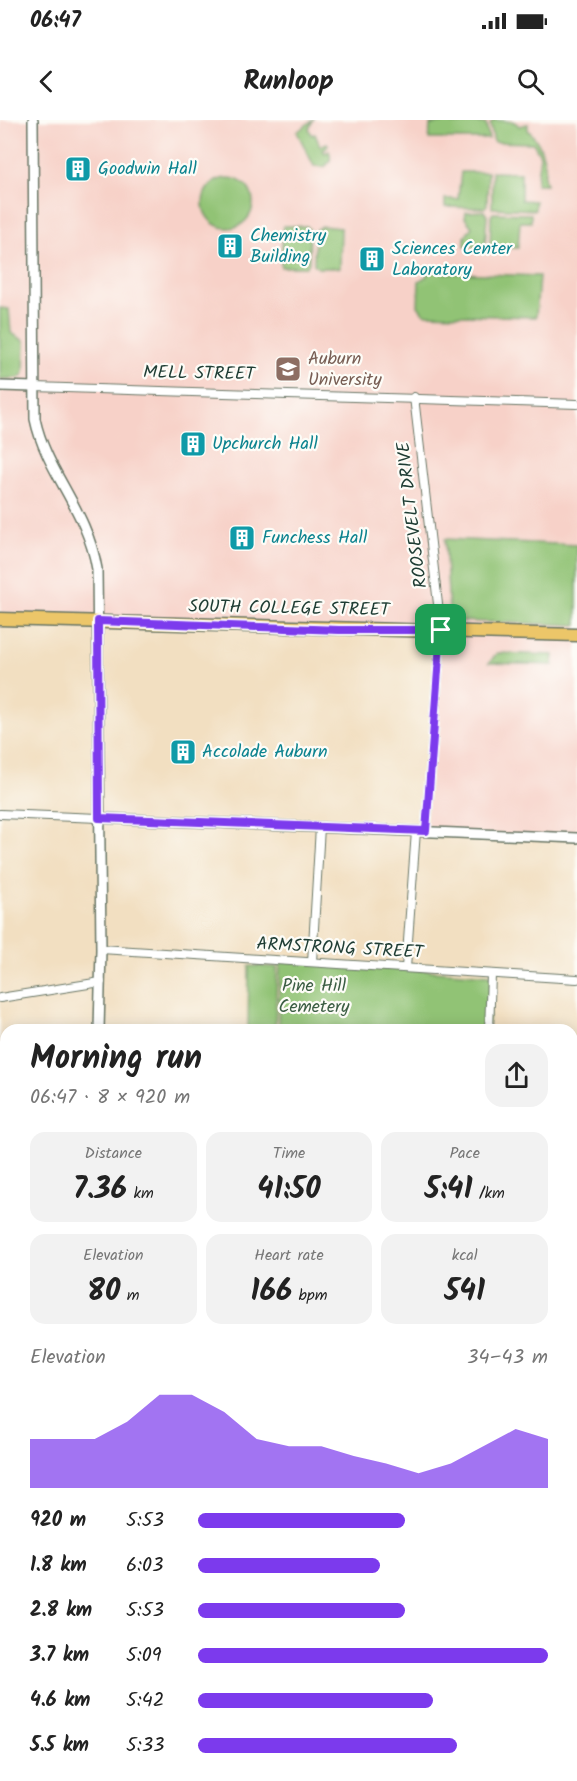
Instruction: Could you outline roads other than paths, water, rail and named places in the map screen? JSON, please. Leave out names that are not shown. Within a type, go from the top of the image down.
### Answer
[{"type":"main road","name":"SOUTH COLLEGE STREET","points":[[0,620],[577,635]]},
{"type":"street","points":[[33,120],[34,387],[38,434],[93,543],[98,579],[101,949],[99,1024]]},
{"type":"street","name":"MELL STREET","points":[[0,386],[414,397],[577,404]]},
{"type":"street","name":"ROOSEVELT DRIVE","points":[[406,968],[441,630],[414,397]]},
{"type":"street","points":[[0,814],[577,837]]},
{"type":"street","points":[[312,962],[320,827]]},
{"type":"street","name":"ARMSTRONG STREET","points":[[101,949],[577,980]]},
{"type":"street","points":[[489,1024],[490,975]]},
{"type":"street","points":[[0,998],[101,982]]},
{"type":"place","name":"Goodwin Hall","points":[[78,169]]},
{"type":"place","name":"Chemistry Building","points":[[230,246]]},
{"type":"place","name":"Sciences Center Laboratory","points":[[372,259]]},
{"type":"place","name":"Auburn University","points":[[288,369]]},
{"type":"place","name":"Upchurch Hall","points":[[193,444]]},
{"type":"place","name":"Funchess Hall","points":[[242,538]]},
{"type":"place","name":"Accolade Auburn","points":[[183,752]]},
{"type":"park label","name":"Pine Hill Cemetery","points":[[314,996]]}]
